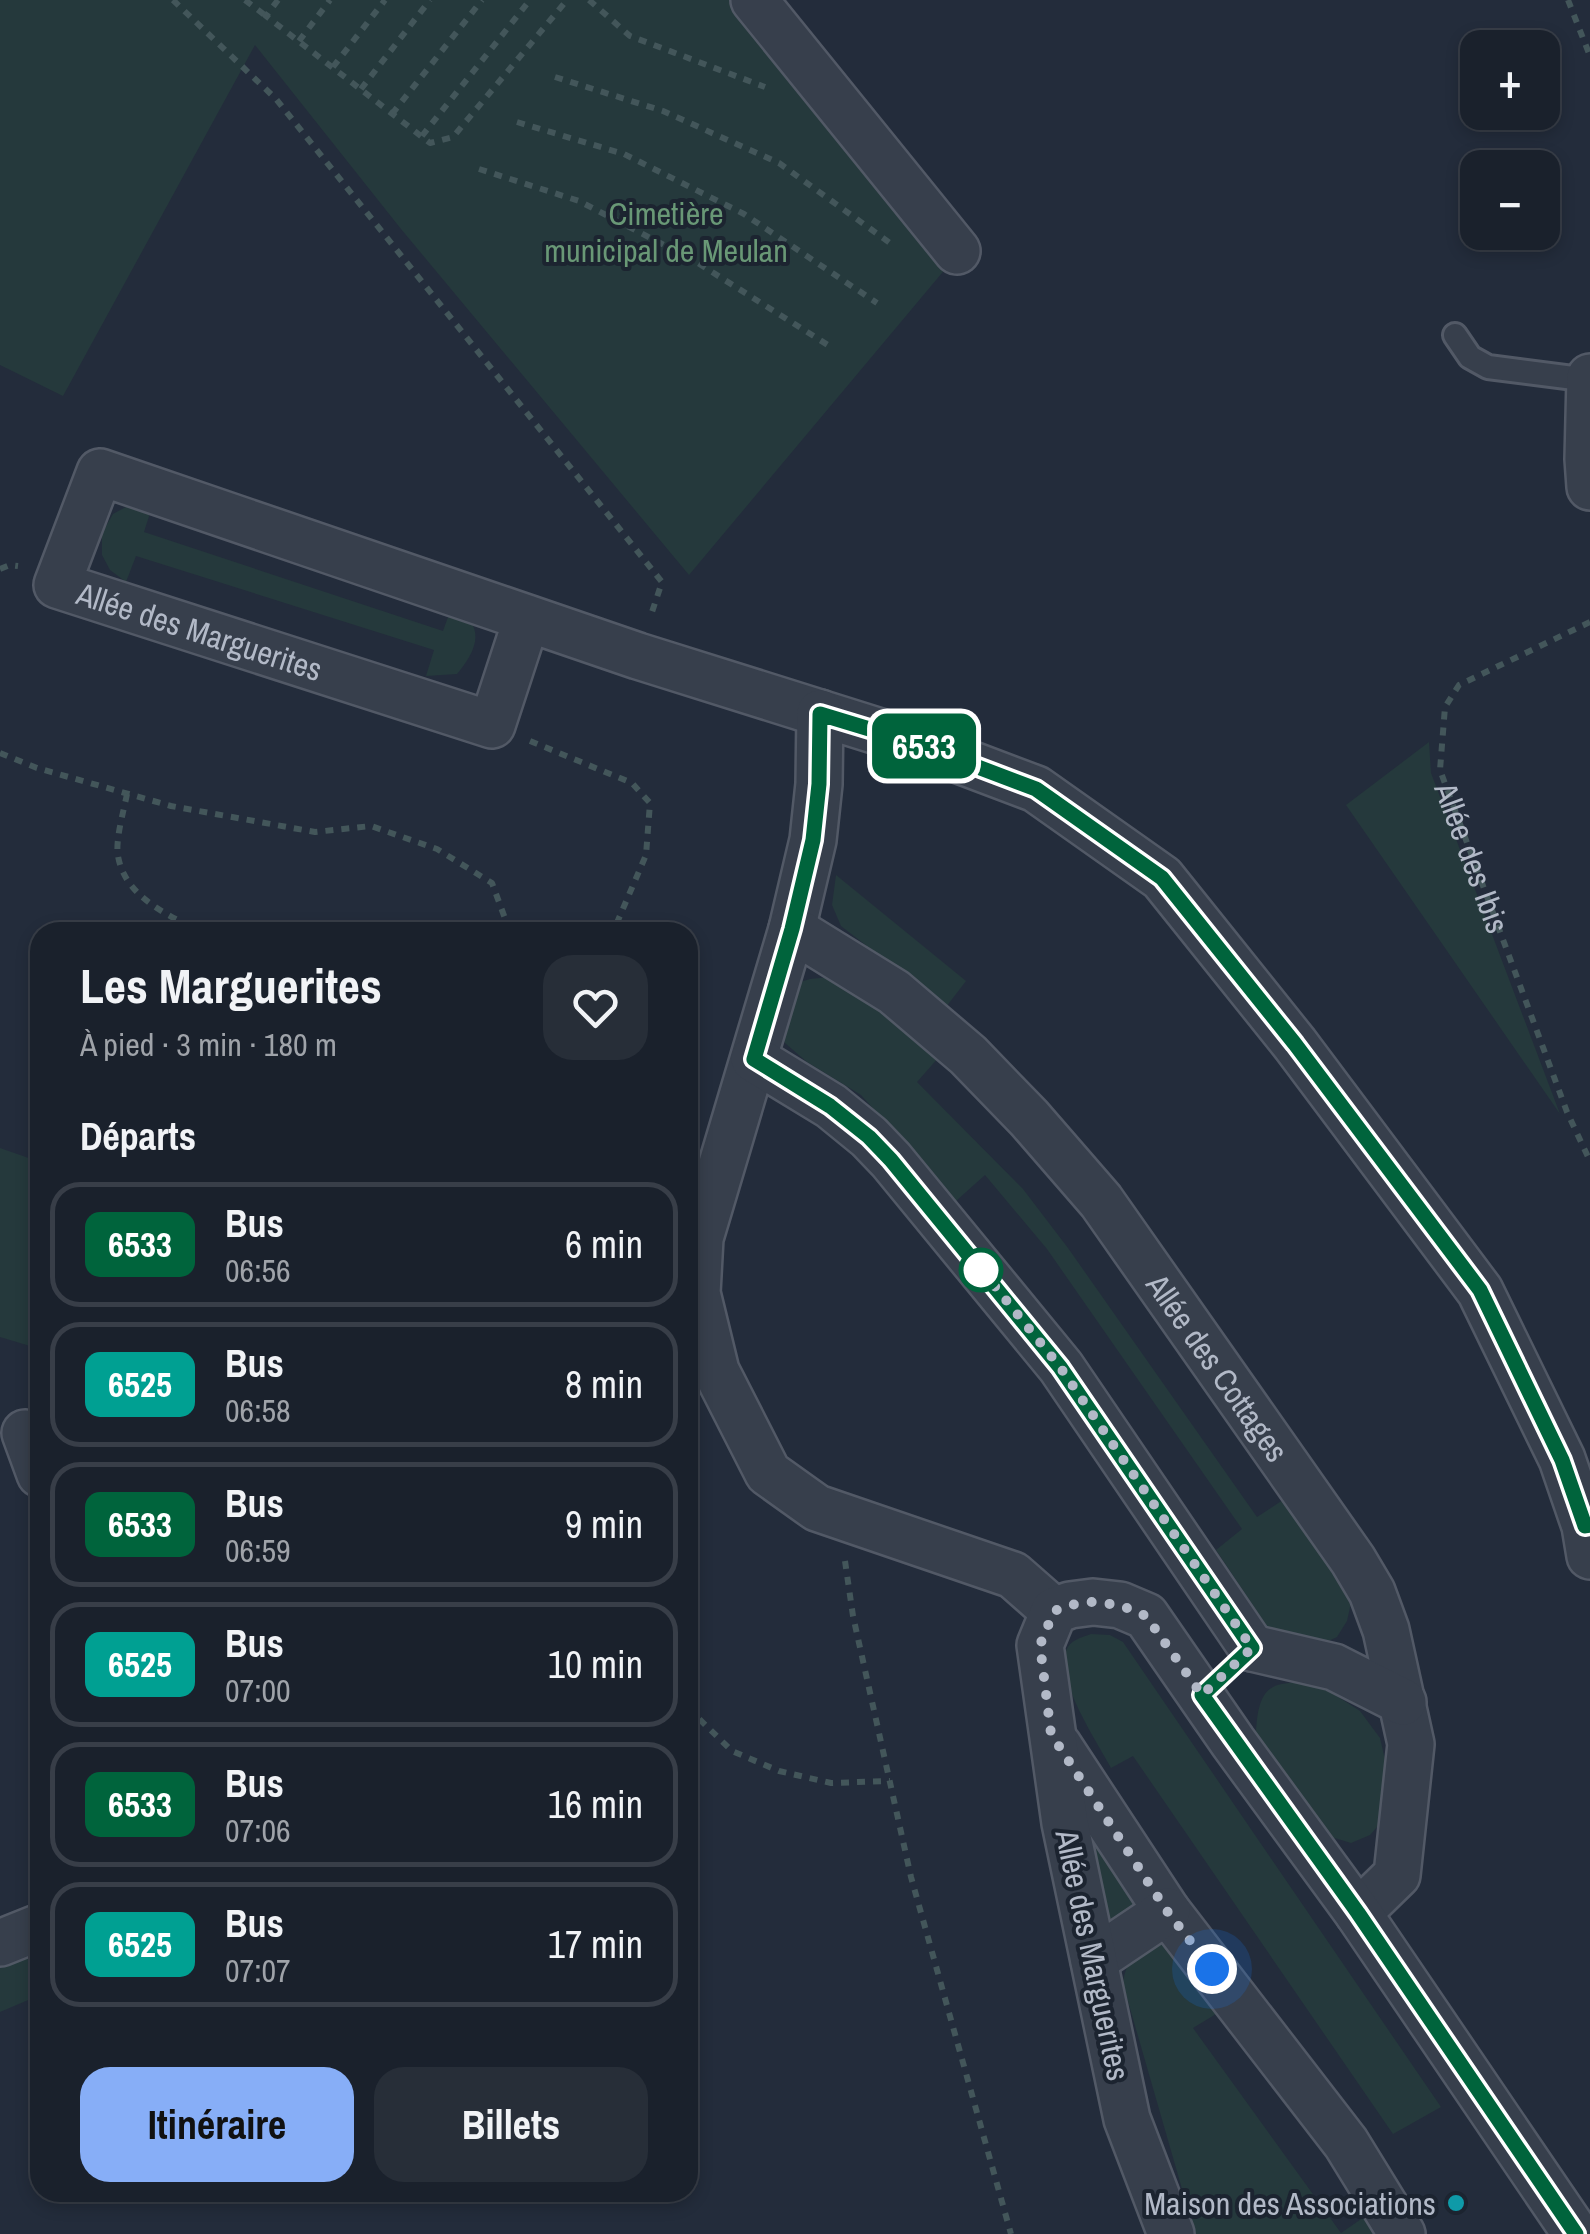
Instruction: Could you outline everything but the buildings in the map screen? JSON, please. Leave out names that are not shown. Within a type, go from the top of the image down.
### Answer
[{"type":"street","points":[[754,0],[957,250]]},
{"type":"street","points":[[1590,379],[1590,487]]},
{"type":"street","name":"Allée des Marguerites","points":[[492,726],[57,585],[100,472],[638,656],[909,741],[1036,789],[1162,878],[1295,1044],[1480,1290],[1562,1460],[1588,1536]]},
{"type":"street","points":[[492,726],[527,618]]},
{"type":"street","points":[[698,1275],[700,1238],[792,929],[813,840],[820,714]]},
{"type":"street","name":"Allée des Cottages","points":[[792,929],[894,992],[968,1055],[1029,1118],[1101,1201],[1372,1592],[1386,1630],[1411,1744],[1397,1875],[1358,1913]]},
{"type":"street","points":[[754,1059],[830,1106],[891,1160],[1060,1367],[1252,1648],[1334,1667],[1403,1702]]},
{"type":"street","points":[[698,1297],[716,1371],[768,1473],[817,1508],[1013,1575],[1054,1611],[1092,1602],[1120,1605],[1146,1616],[1358,1913],[1576,2234]]},
{"type":"street","name":"Allée des Marguerites","points":[[1054,1611],[1040,1645],[1064,1824],[1127,2119],[1171,2234]]},
{"type":"street","points":[[1202,1695],[1252,1648]]},
{"type":"street","points":[[1051,1734],[1167,1911],[1346,2143],[1402,2234]]},
{"type":"street","points":[[1094,1960],[1167,1911]]},
{"type":"street","points":[[0,1943],[30,1931]]},
{"type":"lane","points":[[1455,335],[1470,358],[1488,367],[1590,379]]},
{"type":"path","points":[[173,0],[276,99],[662,582],[638,656]]},
{"type":"path","points":[[245,0],[430,143],[452,137],[566,0]]},
{"type":"path","points":[[266,16],[278,0]]},
{"type":"path","points":[[299,41],[330,0]]},
{"type":"path","points":[[333,68],[385,0]]},
{"type":"path","points":[[361,89],[430,0]]},
{"type":"path","points":[[392,114],[482,0]]},
{"type":"path","points":[[421,136],[530,0]]},
{"type":"path","points":[[589,0],[630,36],[768,88]]},
{"type":"path","points":[[1568,0],[1590,56]]},
{"type":"path","points":[[555,77],[662,111],[779,163],[897,248]]},
{"type":"path","points":[[517,122],[624,154],[744,214],[877,303]]},
{"type":"path","points":[[479,169],[578,201],[694,260],[831,348]]},
{"type":"path","name":"Allée des Ibis","points":[[1590,622],[1458,685],[1444,707],[1440,770],[1567,1112],[1590,1161]]},
{"type":"path","points":[[492,726],[632,782],[650,803],[646,855],[617,922]]},
{"type":"path","points":[[0,753],[36,768],[171,806],[315,832],[371,826],[438,850],[492,884],[506,922]]},
{"type":"path","points":[[127,794],[117,854],[126,880],[156,909],[181,922]]},
{"type":"path","points":[[838,1516],[853,1616],[911,1876],[1012,2234]]},
{"type":"path","points":[[698,1718],[732,1750],[779,1771],[831,1783],[890,1782]]},
{"type":"green space","name":"Cimetière municipal de Meulan","points":[[0,0],[738,0],[952,261],[689,575],[401,229],[255,45],[63,396],[0,365]]},
{"type":"green space","points":[[135,502],[152,507],[144,532],[443,631],[452,606],[474,629],[473,650],[457,674],[426,676],[434,650],[136,556],[126,582],[110,570],[102,555],[102,533],[113,514]]},
{"type":"green space","points":[[1429,742],[1431,773],[1560,1114],[1346,805]]},
{"type":"green space","points":[[836,875],[966,981],[946,1007],[841,926],[832,905]]},
{"type":"green space","points":[[830,977],[852,980],[939,1057],[917,1082],[1023,1189],[1257,1517],[1286,1498],[1347,1584],[1351,1603],[1347,1621],[1337,1637],[1320,1645],[1274,1637],[1216,1550],[1242,1529],[1047,1249],[985,1175],[956,1201],[861,1095],[807,1062],[785,1043],[778,1023],[794,984]]},
{"type":"green space","points":[[0,1148],[30,1158],[30,1346],[0,1337]]},
{"type":"green space","points":[[1091,1634],[1110,1635],[1123,1642],[1441,2107],[1393,2134],[1133,1756],[1111,1768],[1066,1677],[1064,1663],[1070,1644]]},
{"type":"green space","points":[[1298,1682],[1329,1691],[1360,1711],[1380,1738],[1389,1777],[1385,1818],[1370,1835],[1351,1843],[1328,1836],[1256,1733],[1264,1695],[1278,1685]]},
{"type":"green space","points":[[1083,1806],[1150,1904],[1107,1921]]},
{"type":"green space","points":[[1153,1942],[1170,1943],[1221,2011],[1193,2028],[1341,2233],[1367,2215],[1379,2234],[1195,2234],[1123,1984],[1132,1959]]},
{"type":"green space","points":[[30,1954],[30,1999],[0,2012],[0,1968]]},
{"type":"bus line","name":"6533","points":[[1576,2234],[1358,1913],[1202,1695],[1252,1648],[1060,1367],[869,1137],[830,1106],[754,1059],[813,840],[820,714],[909,741],[1036,789],[1162,878],[1295,1044],[1480,1290],[1562,1460],[1585,1526],[1590,1525]]},
{"type":"place","name":"Maison des Associations","points":[[1456,2203]]},
{"type":"route","points":[[981,1270],[977,1264],[1060,1367],[1252,1648],[1202,1695],[1146,1616],[1120,1605],[1092,1602],[1054,1611],[1040,1645],[1051,1734],[1167,1911],[1212,1969]]}]
